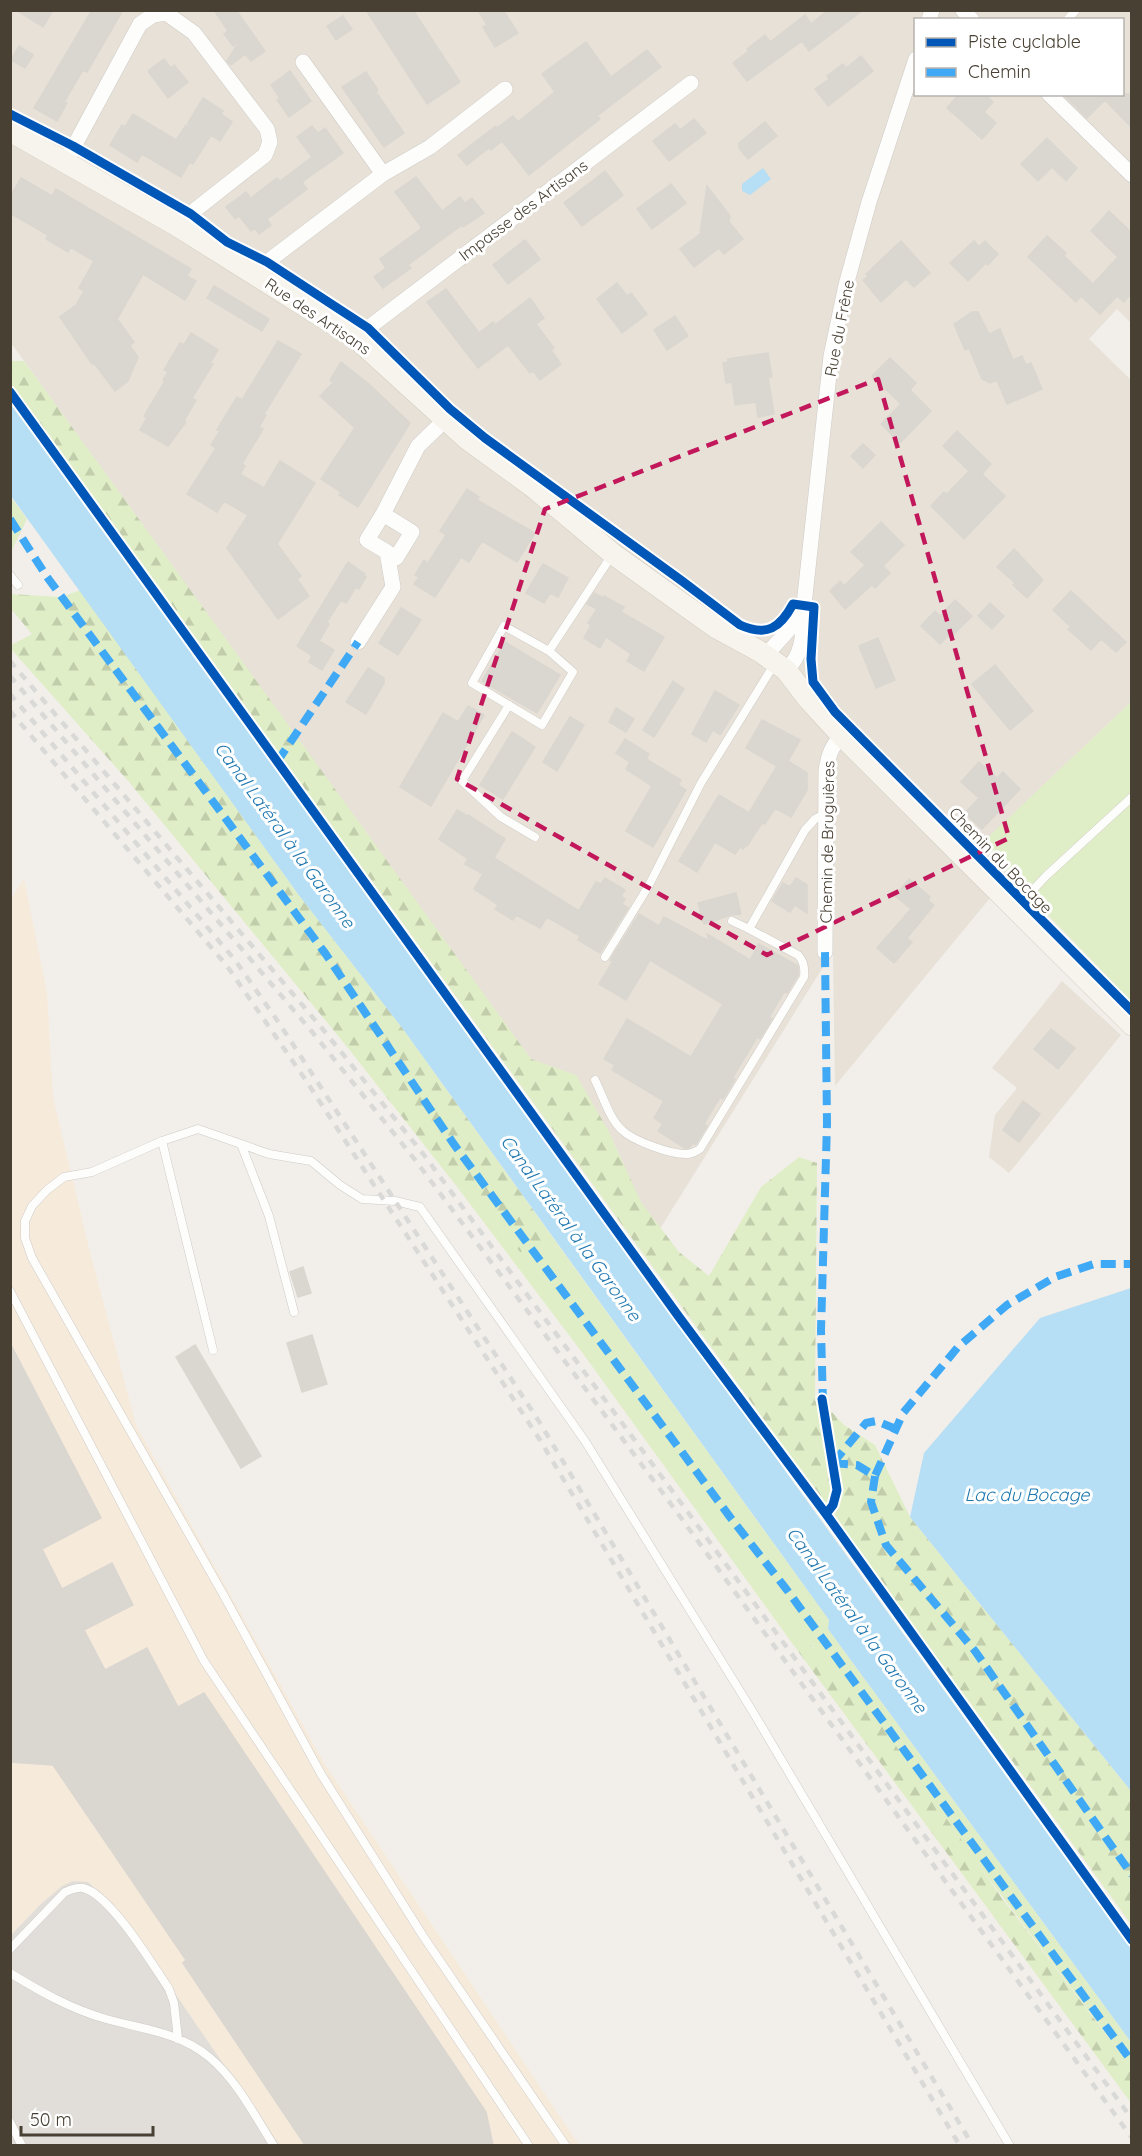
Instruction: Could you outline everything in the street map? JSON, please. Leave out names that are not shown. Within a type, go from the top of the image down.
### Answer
[{"type":"street","points":[[65,163],[140,24],[153,15],[165,13],[195,33],[267,129],[270,142],[265,155],[176,225]]},
{"type":"street","points":[[303,62],[383,174]]},
{"type":"street","name":"Rue du Frêne","points":[[804,605],[776,662],[795,663],[800,651],[831,356],[846,285],[869,202],[914,62]]},
{"type":"street","name":"Impasse des Artisans","points":[[357,339],[368,328],[691,83]]},
{"type":"street","points":[[256,274],[267,262],[383,174],[430,147],[506,89]]},
{"type":"street","points":[[1051,96],[1131,175]]},
{"type":"street","name":"Rue des Artisans","points":[[10,131],[176,225],[357,339],[467,439],[533,487],[613,554],[715,627],[776,662]]},
{"type":"street","points":[[383,514],[412,532],[396,558],[367,540],[418,446],[446,419]]},
{"type":"street","points":[[358,642],[393,587],[387,552]]},
{"type":"street","name":"Chemin du Bocage","points":[[776,662],[842,736],[1131,1025]]},
{"type":"street","name":"Chemin de Bruguières","points":[[825,952],[826,771],[829,754],[836,741],[842,736]]},
{"type":"lane","points":[[549,651],[613,554]]},
{"type":"lane","points":[[10,575],[18,585]]},
{"type":"lane","points":[[504,626],[549,651],[573,672],[542,725],[472,683],[504,626]]},
{"type":"lane","points":[[605,957],[648,887],[701,783],[776,662]]},
{"type":"lane","points":[[509,705],[462,781],[501,817],[535,837]]},
{"type":"lane","points":[[1015,909],[1046,876],[1131,797]]},
{"type":"lane","points":[[749,929],[805,830],[815,819],[826,813]]},
{"type":"lane","points":[[595,1080],[612,1117],[632,1138],[675,1154],[692,1154],[700,1149],[804,977],[805,970],[802,959],[798,955],[732,921]]},
{"type":"lane","points":[[566,2145],[423,1936],[321,1774],[222,1593],[32,1258],[25,1238],[25,1221],[32,1206],[47,1190],[64,1178],[92,1172],[162,1141],[198,1129],[269,1154],[311,1161],[340,1185],[362,1199],[395,1201],[420,1207],[585,1441],[753,1712],[1010,2145]]},
{"type":"lane","points":[[162,1141],[213,1350]]},
{"type":"lane","points":[[241,1144],[269,1216],[294,1312]]},
{"type":"lane","points":[[10,1291],[204,1661],[529,2145]]},
{"type":"lane","points":[[10,1949],[65,1892],[74,1888],[83,1888],[114,1911],[169,1989],[174,2003],[178,2039]]},
{"type":"lane","points":[[10,1973],[49,1997],[105,2019],[168,2034],[206,2055],[219,2066],[274,2145]]},
{"type":"lane","points":[[10,2122],[22,2145]]},
{"type":"highlighted area","points":[[878,379],[1009,838],[767,955],[457,779],[545,509]]},
{"type":"shaded area","points":[[10,11],[1131,11],[1131,323],[1117,309],[1089,339],[1131,380],[1131,702],[983,843],[1009,875],[835,1086],[833,951],[658,1232],[417,904],[11,343]]},
{"type":"shaded area","points":[[24,879],[47,992],[53,1097],[89,1248],[136,1425],[324,1763],[579,2145],[11,2145],[10,900]]},
{"type":"shaded area","points":[[1062,981],[1121,1035],[1009,1173],[989,1157],[995,1115],[1017,1088],[992,1068]]},
{"type":"shaded area","points":[[73,1881],[88,1882],[115,1906],[279,2145],[11,2145],[10,1936],[41,1904],[62,1886]]},
{"type":"green space","points":[[10,361],[24,361],[531,1059],[576,1075],[608,1130],[641,1202],[679,1252],[709,1276],[761,1187],[799,1157],[817,1163],[815,1401],[829,1409],[844,1425],[875,1445],[910,1517],[1131,1791],[1131,1924],[11,385]]},
{"type":"green space","points":[[10,496],[27,519],[11,552],[10,552]]},
{"type":"green space","points":[[80,590],[298,894],[403,1029],[559,1246],[520,1252],[480,1202],[454,1183],[344,1043],[129,782],[11,649],[11,645],[32,634],[11,609],[10,594],[62,597]]},
{"type":"green space","points":[[1131,702],[1131,1001],[1009,875],[982,843]]},
{"type":"green space","points":[[454,1183],[480,1202],[520,1252],[559,1246],[829,1620],[828,1629],[1131,2042],[1131,2067],[811,1643],[792,1643],[584,1355]]},
{"type":"green space","points":[[792,1643],[810,1643],[880,1723],[999,1894],[1131,2067],[1131,2103]]},
{"type":"water","points":[[763,168],[771,179],[750,195],[742,191],[742,184]]},
{"type":"water","name":"Canal Latéral à la Garonne","points":[[10,403],[220,689],[1131,1949],[1131,2042],[828,1629],[829,1620],[403,1029],[298,894],[11,496]]},
{"type":"water","name":"Lac du Bocage","points":[[1132,1288],[1131,1791],[910,1517],[924,1453],[1040,1318]]},
{"type":"building","points":[[16,10],[53,10],[43,27]]},
{"type":"building","points":[[92,10],[123,10],[87,72],[83,70],[64,102],[67,103],[57,121],[34,108]]},
{"type":"building","points":[[214,10],[236,10],[265,51],[251,61],[245,54],[231,65],[227,61],[240,40],[233,46],[224,34],[228,31]]},
{"type":"building","points":[[366,10],[413,10],[460,82],[427,104]]},
{"type":"building","points":[[478,10],[503,10],[518,33],[495,47],[483,27],[487,25]]},
{"type":"building","points":[[828,10],[863,10],[809,51],[802,41],[747,81],[733,63],[765,35],[770,42],[805,15],[811,24]]},
{"type":"building","points":[[343,16],[352,29],[336,40],[327,26]]},
{"type":"building","points":[[586,42],[611,77],[647,50],[661,67],[597,116],[600,119],[529,175],[502,141],[467,165],[458,155],[513,116],[518,122],[555,92],[542,74]]},
{"type":"building","points":[[19,46],[33,55],[25,68],[11,60]]},
{"type":"building","points":[[861,56],[873,71],[828,106],[815,89],[829,79],[827,76],[843,64],[846,68]]},
{"type":"building","points":[[164,59],[171,68],[174,65],[188,82],[168,98],[148,71]]},
{"type":"building","points":[[290,71],[311,101],[289,117],[277,100],[280,98],[271,85]]},
{"type":"building","points":[[366,72],[378,90],[376,92],[404,133],[384,147],[342,87]]},
{"type":"building","points":[[1131,94],[1131,127],[1105,100],[1087,118],[1065,96]]},
{"type":"building","points":[[957,96],[987,96],[993,102],[984,112],[996,123],[982,139],[947,108]]},
{"type":"building","points":[[203,98],[223,111],[221,114],[232,122],[220,141],[211,135],[193,164],[190,162],[181,177],[142,154],[137,162],[110,145],[122,125],[125,127],[133,114],[176,140],[186,125],[192,129],[188,123]]},
{"type":"building","points":[[694,119],[706,133],[669,161],[653,141],[675,124],[680,130]]},
{"type":"building","points":[[765,122],[777,136],[748,159],[739,148],[739,143]]},
{"type":"building","points":[[312,126],[318,133],[325,128],[343,153],[302,182],[307,189],[267,219],[271,225],[259,234],[255,228],[251,231],[239,216],[235,219],[226,207],[246,192],[251,198],[277,178],[280,181],[312,157],[297,137]]},
{"type":"building","points":[[1047,138],[1077,168],[1066,181],[1052,167],[1038,181],[1021,164]]},
{"type":"building","points":[[605,171],[623,195],[582,226],[564,203]]},
{"type":"building","points":[[416,177],[442,211],[460,197],[465,203],[472,198],[484,213],[463,227],[462,225],[436,244],[408,265],[411,268],[383,288],[374,277],[386,268],[380,259],[422,228],[395,192]]},
{"type":"building","points":[[21,178],[52,196],[56,189],[191,269],[187,276],[196,281],[185,300],[143,274],[117,319],[134,342],[130,346],[138,357],[128,381],[115,391],[94,363],[92,364],[60,317],[76,305],[84,291],[79,288],[94,261],[70,247],[68,252],[46,239],[48,235],[10,213],[10,197]]},
{"type":"building","points":[[671,184],[686,203],[652,229],[637,209]]},
{"type":"building","points":[[707,186],[730,216],[729,222],[743,239],[724,254],[719,248],[694,267],[680,249],[700,234]]},
{"type":"building","points":[[1109,211],[1131,232],[1131,294],[1124,302],[1117,296],[1100,314],[1081,296],[1076,302],[1028,257],[1047,236],[1066,253],[1064,256],[1093,284],[1118,257],[1091,231]]},
{"type":"building","points":[[525,240],[540,259],[508,284],[493,265]]},
{"type":"building","points":[[901,241],[930,273],[914,287],[906,279],[881,302],[863,280],[868,277],[866,274]]},
{"type":"building","points":[[974,241],[979,247],[985,241],[998,254],[968,281],[950,263]]},
{"type":"building","points":[[617,283],[627,296],[631,293],[647,314],[622,333],[597,299]]},
{"type":"building","points":[[214,286],[269,319],[262,331],[207,298]]},
{"type":"building","points":[[446,289],[479,333],[493,322],[495,325],[530,298],[544,318],[536,324],[554,348],[551,350],[561,364],[540,380],[533,371],[530,373],[508,345],[478,368],[427,302]]},
{"type":"building","points":[[972,312],[978,312],[989,334],[1000,329],[1013,360],[1022,356],[1026,365],[1031,363],[1042,389],[1007,404],[997,380],[990,383],[982,379],[969,348],[965,350],[954,324]]},
{"type":"building","points":[[675,316],[688,336],[667,350],[654,330]]},
{"type":"building","points":[[191,333],[218,350],[210,363],[213,364],[192,398],[196,400],[184,421],[186,422],[168,446],[140,430],[147,418],[144,416],[165,381],[163,380],[168,372],[164,370],[180,343],[184,345]]},
{"type":"building","points":[[278,341],[301,354],[264,414],[266,415],[259,427],[263,429],[242,464],[245,466],[240,474],[264,488],[280,461],[315,483],[277,544],[301,576],[297,579],[309,596],[278,619],[227,548],[248,515],[224,501],[217,512],[187,494],[216,448],[211,445],[220,431],[217,430],[221,423],[237,397],[242,400]]},
{"type":"building","points":[[768,353],[772,377],[768,377],[774,414],[758,417],[756,402],[735,405],[732,382],[726,383],[723,363],[728,362],[728,359]]},
{"type":"building","points":[[890,358],[916,383],[910,390],[931,411],[900,443],[881,424],[901,404],[872,376]]},
{"type":"building","points":[[341,362],[370,385],[410,423],[358,507],[339,495],[341,492],[321,479],[355,428],[320,396],[333,383],[330,380]]},
{"type":"building","points":[[957,431],[991,464],[982,474],[1005,496],[964,539],[931,506],[944,492],[947,494],[969,471],[943,446]]},
{"type":"building","points":[[863,444],[875,455],[863,468],[851,456]]},
{"type":"building","points":[[467,489],[479,497],[477,500],[535,533],[517,562],[482,541],[469,562],[461,557],[435,597],[414,584],[419,577],[415,575],[424,560],[428,563],[446,535],[440,531]]},
{"type":"building","points":[[881,522],[904,545],[883,566],[890,573],[875,588],[872,585],[845,609],[830,591],[840,581],[844,586],[865,565],[851,552]]},
{"type":"building","points":[[1014,549],[1043,580],[1027,598],[1013,585],[1015,583],[997,567]]},
{"type":"building","points":[[348,562],[366,577],[359,589],[356,587],[346,603],[341,600],[327,622],[329,624],[319,641],[334,650],[322,670],[309,662],[312,656],[297,646]]},
{"type":"building","points":[[543,564],[568,578],[558,597],[550,593],[544,603],[526,593]]},
{"type":"building","points":[[1071,591],[1126,642],[1116,652],[1101,639],[1091,650],[1068,629],[1071,627],[1053,610]]},
{"type":"building","points":[[594,593],[624,607],[621,612],[664,637],[644,671],[627,661],[631,654],[606,637],[600,648],[584,638],[591,625],[588,623],[597,609],[587,604]]},
{"type":"building","points":[[955,600],[972,616],[940,644],[921,626],[935,611],[940,616]]},
{"type":"building","points":[[990,603],[1004,616],[992,629],[978,616]]},
{"type":"building","points":[[401,608],[421,620],[398,655],[379,643]]},
{"type":"building","points":[[878,638],[895,680],[876,688],[859,646]]},
{"type":"building","points":[[505,642],[560,675],[537,713],[482,681]]},
{"type":"building","points":[[995,665],[1033,711],[1010,730],[972,684]]},
{"type":"building","points":[[368,668],[384,678],[384,683],[366,714],[346,702]]},
{"type":"building","points":[[673,681],[684,689],[654,737],[643,730]]},
{"type":"building","points":[[715,691],[739,705],[720,735],[713,730],[706,742],[692,734]]},
{"type":"building","points":[[468,706],[484,715],[431,806],[400,787],[443,713],[458,722]]},
{"type":"building","points":[[616,708],[634,719],[626,732],[609,722]]},
{"type":"building","points":[[570,717],[584,725],[557,771],[543,762]]},
{"type":"building","points":[[762,720],[800,740],[788,761],[807,773],[807,790],[791,817],[775,808],[747,846],[743,849],[740,847],[735,854],[715,842],[697,872],[679,861],[719,795],[749,813],[777,766],[746,748]]},
{"type":"building","points":[[512,732],[535,747],[503,799],[480,785]]},
{"type":"building","points":[[625,739],[649,754],[646,759],[681,780],[678,785],[686,790],[653,847],[626,831],[652,786],[626,769],[630,762],[616,753]]},
{"type":"building","points":[[979,762],[997,778],[1003,772],[1020,789],[982,829],[965,813],[979,798],[961,782]]},
{"type":"building","points":[[457,810],[505,839],[494,858],[579,911],[596,882],[601,884],[605,878],[625,890],[621,896],[625,899],[622,904],[628,908],[600,953],[578,940],[580,936],[547,917],[540,928],[516,915],[513,920],[495,909],[498,905],[474,889],[483,874],[465,864],[468,859],[439,839]]},
{"type":"building","points":[[796,878],[807,885],[807,913],[795,905],[790,912],[772,901],[783,883],[790,887]]},
{"type":"building","points":[[909,879],[930,897],[928,900],[934,905],[907,938],[912,942],[894,963],[877,948],[911,909],[895,896]]},
{"type":"building","points":[[736,893],[741,914],[704,924],[698,903]]},
{"type":"building","points":[[639,914],[659,926],[664,917],[709,941],[707,934],[750,960],[759,944],[798,966],[798,975],[787,993],[784,992],[769,1017],[772,1019],[760,1039],[757,1037],[733,1077],[735,1079],[723,1099],[720,1097],[704,1124],[707,1126],[696,1144],[692,1144],[689,1148],[685,1148],[658,1131],[663,1124],[654,1118],[664,1101],[612,1070],[615,1065],[604,1059],[627,1019],[691,1057],[723,1004],[650,960],[626,1000],[599,984],[613,961],[610,960]]},
{"type":"building","points":[[1051,1029],[1075,1048],[1058,1069],[1034,1049]]},
{"type":"building","points":[[1023,1101],[1040,1114],[1019,1142],[1003,1130]]},
{"type":"building","points":[[303,1267],[311,1293],[298,1297],[290,1272]]},
{"type":"building","points":[[312,1335],[327,1384],[302,1392],[287,1343]]},
{"type":"building","points":[[10,1343],[101,1518],[42,1549],[62,1589],[112,1563],[133,1605],[84,1630],[105,1670],[147,1648],[178,1707],[204,1693],[486,2112],[493,2145],[305,2145],[183,1963],[186,1960],[53,1765],[10,1762]]},
{"type":"building","points":[[195,1345],[261,1456],[241,1468],[176,1357]]},
{"type":"railway","points":[[10,661],[321,1027],[424,1155],[1132,2119]]},
{"type":"railway","points":[[10,676],[313,1033],[416,1161],[668,1500],[1132,2138]]},
{"type":"railway","points":[[10,694],[235,960],[279,1023],[540,1423],[973,2146]]},
{"type":"railway","points":[[10,711],[227,966],[305,1079],[540,1440],[960,2146]]},
{"type":"marked path","points":[[10,519],[47,577],[325,953],[453,1143],[730,1517],[787,1590],[1132,2062]]},
{"type":"marked path","points":[[277,762],[358,642]]},
{"type":"marked path","points":[[823,1404],[821,1330],[827,1123],[825,952]]},
{"type":"marked path","points":[[833,1463],[857,1465],[875,1476],[903,1413],[958,1347],[1007,1305],[1055,1277],[1094,1264],[1132,1264]]},
{"type":"marked path","points":[[833,1463],[866,1423],[876,1421],[896,1429]]},
{"type":"marked path","points":[[875,1476],[871,1502],[886,1545],[975,1651],[1132,1875]]},
{"type":"cycle path","points":[[10,114],[73,146],[191,214],[227,242],[267,262],[368,328],[450,409],[485,438],[740,625],[749,629],[765,630],[778,624],[793,604],[814,607],[811,659],[813,682],[835,712],[1132,1011]]},
{"type":"cycle path","points":[[10,392],[679,1317],[826,1514],[1132,1940]]},
{"type":"cycle path","points":[[822,1399],[837,1490],[833,1505],[826,1514]]}]
